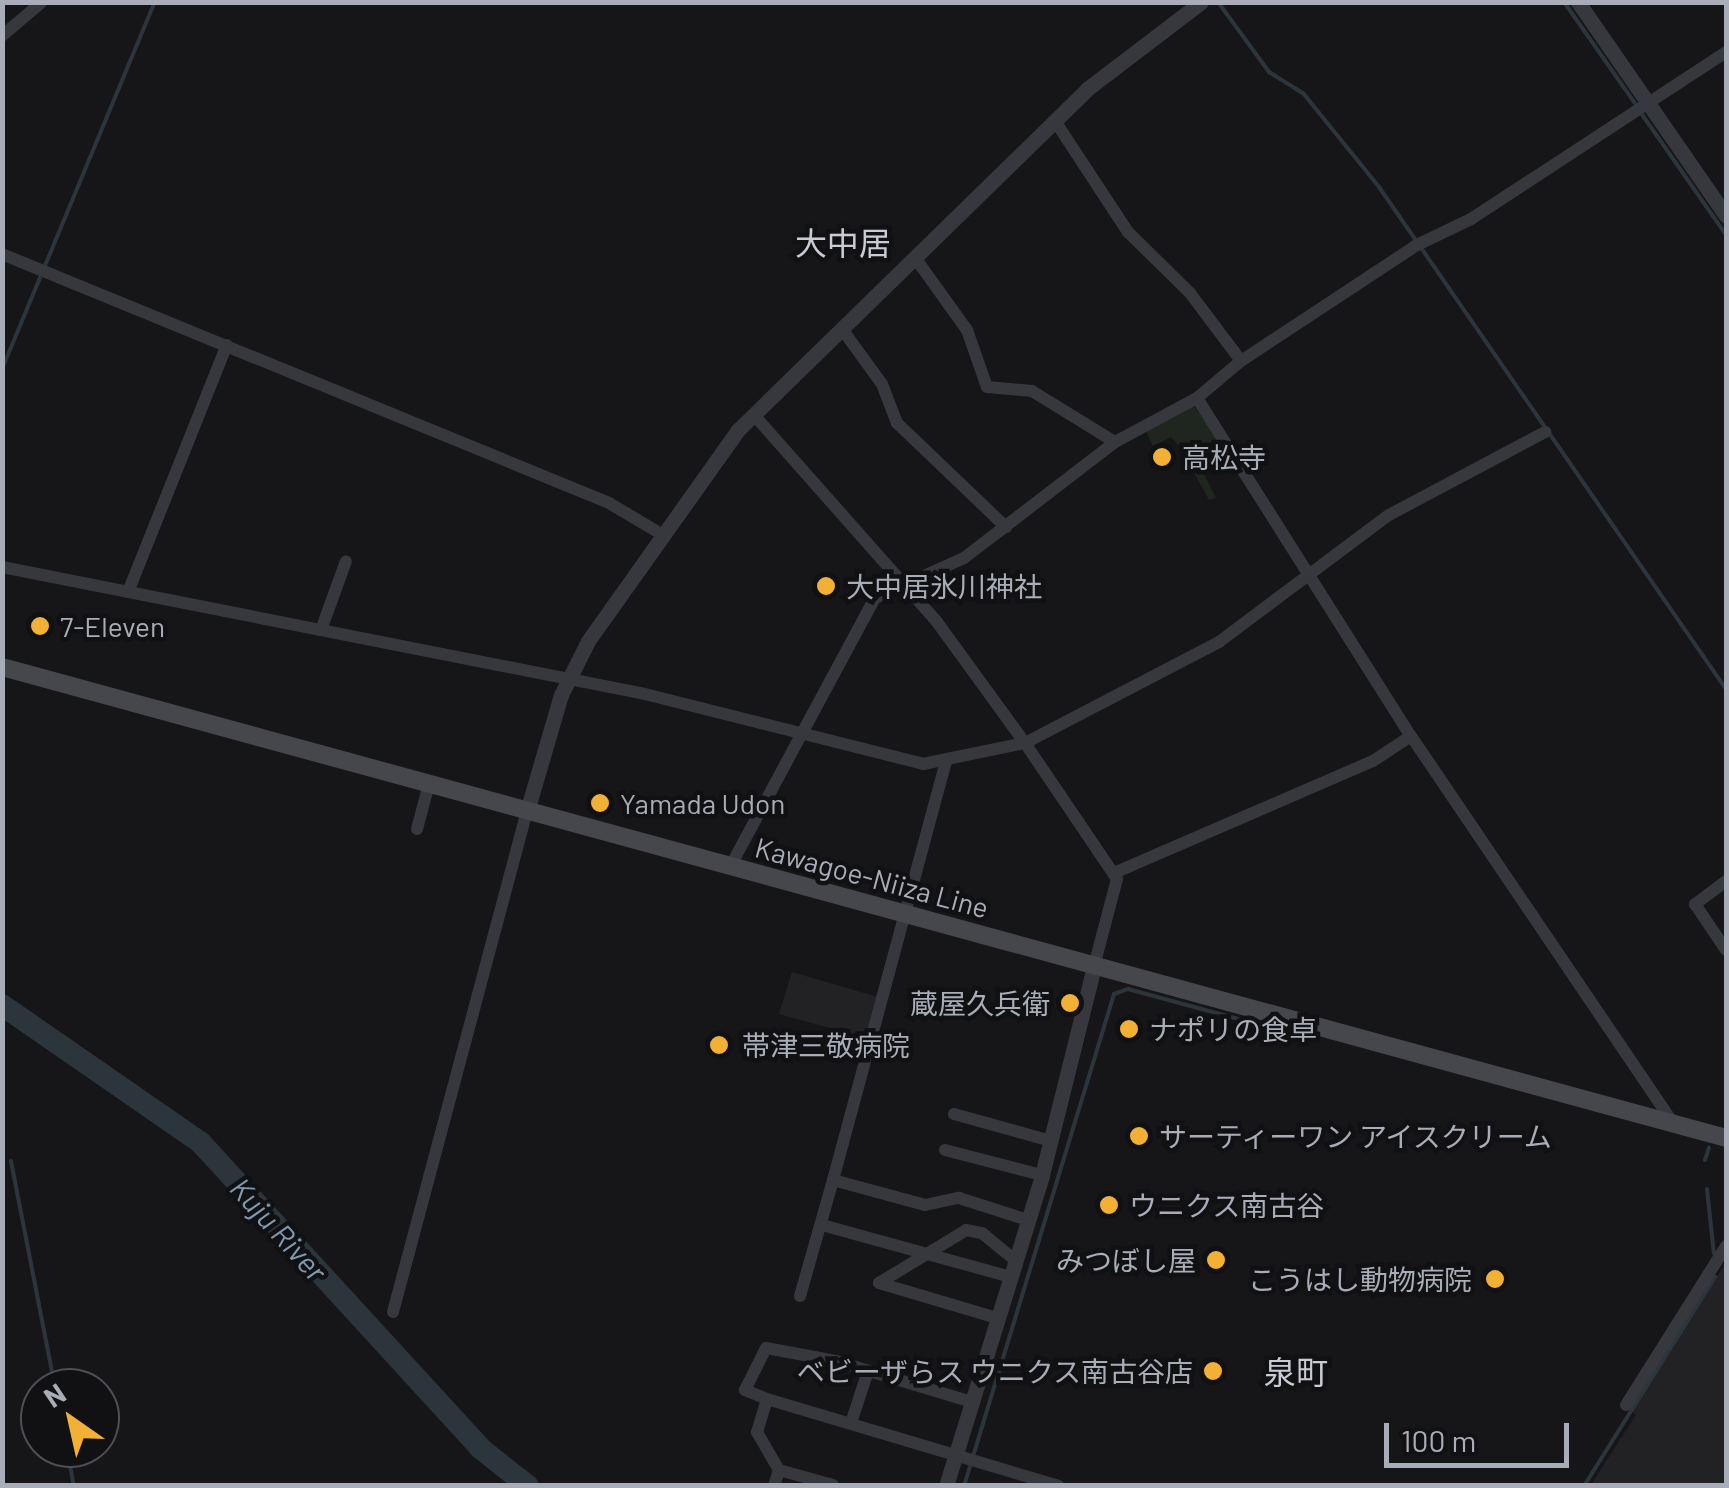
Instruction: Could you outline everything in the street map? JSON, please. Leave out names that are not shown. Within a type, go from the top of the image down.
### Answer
[{"type":"main road","name":"Kawagoe-Niiza Line","points":[[2,667],[1726,1138]]},
{"type":"street","points":[[2,36],[42,2]]},
{"type":"street","points":[[393,1312],[527,810],[568,680],[663,535],[754,415],[1112,68],[1201,2]]},
{"type":"street","points":[[1578,2],[1726,216]]},
{"type":"street","points":[[730,867],[868,607],[886,588],[964,558],[1115,442],[1197,398],[1241,361],[1726,52]]},
{"type":"street","points":[[1055,121],[1128,232],[1190,294],[1241,361]]},
{"type":"street","points":[[2,254],[609,503],[663,535]]},
{"type":"street","points":[[916,259],[967,330],[987,387],[1032,392],[1115,442]]},
{"type":"street","points":[[842,329],[882,384],[897,423],[1006,527]]},
{"type":"street","points":[[128,592],[226,345]]},
{"type":"street","points":[[1197,398],[1411,736],[1674,1124]]},
{"type":"street","points":[[754,415],[903,584],[1025,743],[1114,873],[1117,884],[1042,1175],[946,1486]]},
{"type":"street","points":[[2,567],[568,680],[923,764],[1025,743],[1219,642],[1311,578],[1389,515],[1544,432]]},
{"type":"street","points":[[321,630],[346,561]]},
{"type":"street","points":[[1114,873],[1373,760],[1411,736]]},
{"type":"street","points":[[800,1296],[946,760]]},
{"type":"street","points":[[416,829],[429,784]]},
{"type":"street","points":[[1726,882],[1695,904],[1726,948]]},
{"type":"street","points":[[954,1114],[1048,1140]]},
{"type":"street","points":[[945,1150],[1042,1175]]},
{"type":"street","points":[[833,1180],[925,1205],[959,1198],[1028,1220]]},
{"type":"street","points":[[822,1225],[922,1252],[1014,1269]]},
{"type":"street","points":[[997,1318],[879,1283],[922,1252],[966,1230],[982,1234],[1014,1269]]},
{"type":"street","points":[[1626,1405],[1726,1246]]},
{"type":"street","points":[[972,1402],[868,1371],[766,1348],[746,1390],[767,1400],[1058,1486]]},
{"type":"street","points":[[851,1424],[868,1371]]},
{"type":"street","points":[[767,1400],[756,1432],[779,1470],[833,1484]]},
{"type":"street","points":[[774,1486],[779,1470]]},
{"type":"shaded area","points":[[1194,406],[1241,470],[1235,473],[1225,458],[1203,472],[1216,498],[1209,500],[1179,445],[1171,437],[1153,446],[1146,431]]},
{"type":"shaded area","points":[[792,972],[878,997],[862,1059],[832,1054],[837,1030],[779,1014]]},
{"type":"shaded area","points":[[1726,1263],[1726,1485],[1590,1486],[1636,1415],[1630,1409],[1636,1398]]},
{"type":"waterway","points":[[2,369],[155,2]]},
{"type":"waterway","points":[[1218,2],[1269,72],[1303,93],[1379,187],[1726,689]]},
{"type":"waterway","points":[[1564,2],[1636,105]]},
{"type":"waterway","points":[[1641,113],[1726,235]]},
{"type":"waterway","points":[[964,1486],[1114,994],[1128,989],[1264,1026]]},
{"type":"waterway","name":"Kuju River","points":[[2,1005],[201,1143],[480,1448],[528,1486]]},
{"type":"waterway","points":[[1705,1160],[1709,1148]]},
{"type":"waterway","points":[[11,1161],[51,1368]]},
{"type":"waterway","points":[[1707,1189],[1714,1254]]},
{"type":"waterway","points":[[1584,1486],[1715,1277]]},
{"type":"waterway","points":[[71,1468],[74,1486]]},
{"type":"place","name":"高松寺","points":[[1162,457]]},
{"type":"place","name":"大中居氷川神社","points":[[826,586]]},
{"type":"place","name":"7-Eleven","points":[[40,626]]},
{"type":"place","name":"Yamada Udon","points":[[600,803]]},
{"type":"place","name":"蔵屋久兵衛","points":[[1070,1003]]},
{"type":"place","name":"ナポリの食卓","points":[[1129,1029]]},
{"type":"place","name":"帯津三敬病院","points":[[719,1045]]},
{"type":"place","name":"サーティーワン アイスクリーム","points":[[1139,1136]]},
{"type":"place","name":"ウニクス南古谷","points":[[1109,1205]]},
{"type":"place","name":"みつぼし屋","points":[[1216,1260]]},
{"type":"place","name":"こうはし動物病院","points":[[1495,1279]]},
{"type":"place","name":"ベビーザらス ウニクス南古谷店","points":[[1213,1371]]},
{"type":"district","name":"大中居","points":[[843,242]]},
{"type":"district","name":"泉町","points":[[1296,1371]]}]
